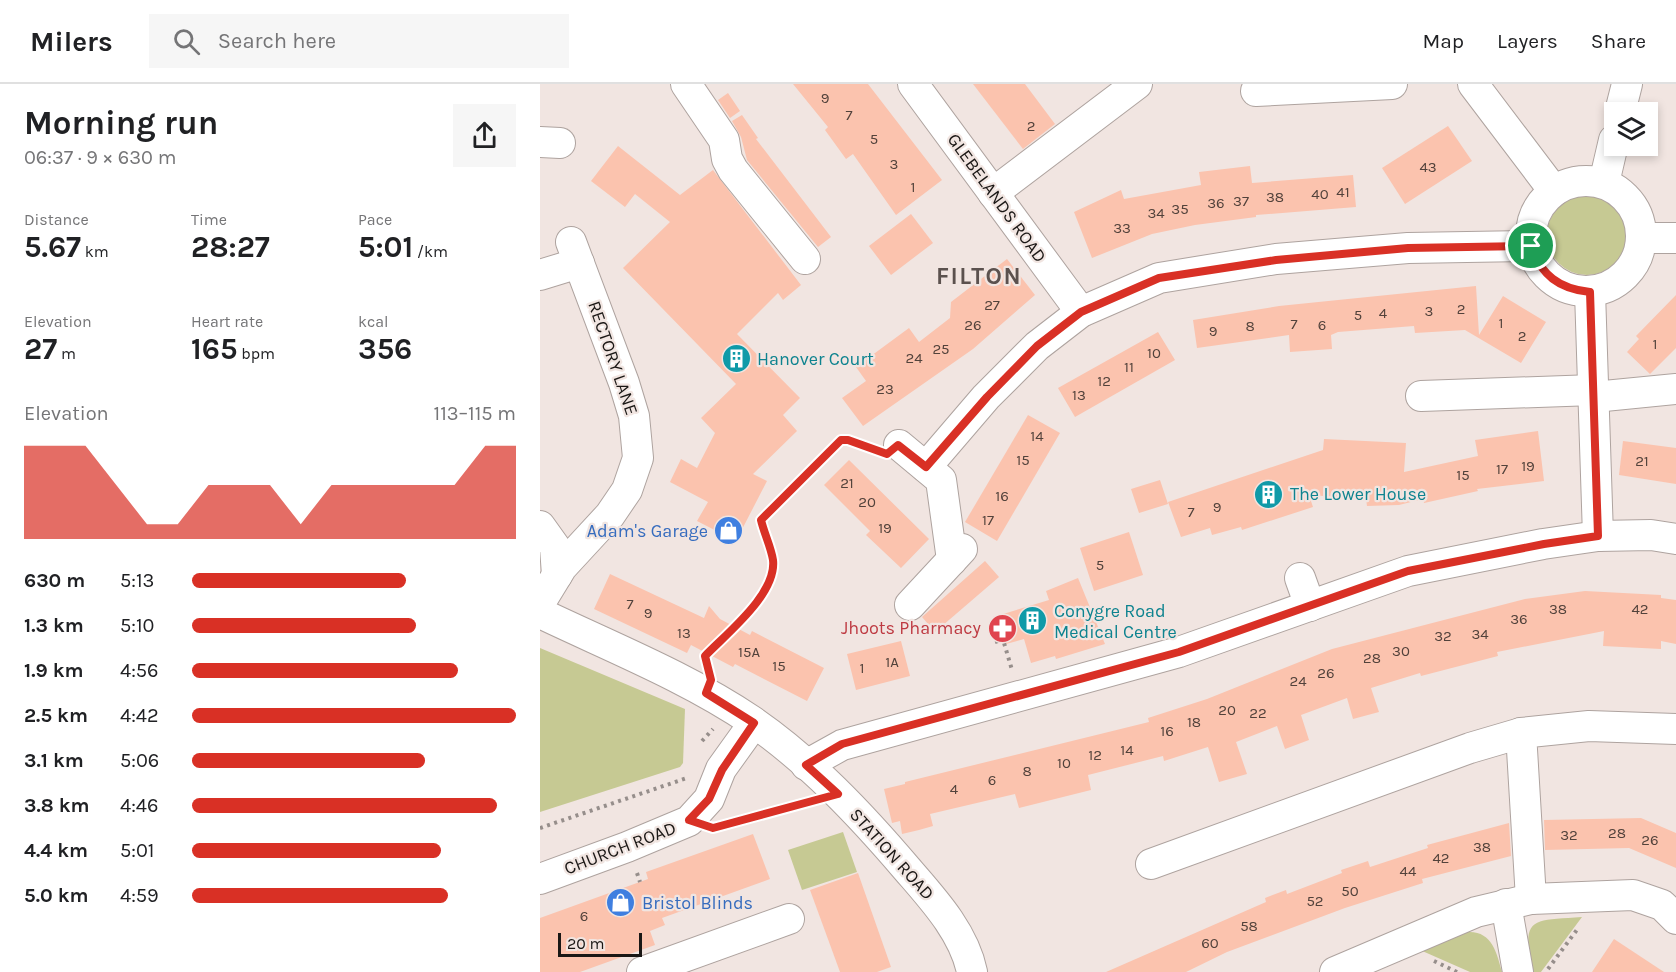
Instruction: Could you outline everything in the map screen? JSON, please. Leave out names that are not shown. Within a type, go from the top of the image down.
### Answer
[{"type":"street","points":[[686,84],[723,140],[727,159],[733,170],[805,259]]},
{"type":"street","name":"GLEBELANDS ROAD","points":[[913,84],[1081,312]]},
{"type":"street","points":[[993,193],[1137,84]]},
{"type":"street","points":[[1256,91],[1392,84]]},
{"type":"street","points":[[1473,84],[1554,190]]},
{"type":"street","points":[[1622,102],[1627,84]]},
{"type":"street","points":[[1604,183],[1610,156]]},
{"type":"street","points":[[1578,182],[1604,183],[1620,192],[1632,205],[1640,221],[1642,238],[1639,254],[1626,275],[1606,288],[1590,292],[1573,290],[1558,284],[1546,274],[1536,261],[1531,246],[1531,230],[1534,215],[1554,190],[1578,182]]},
{"type":"street","points":[[1642,238],[1676,238]]},
{"type":"street","points":[[933,474],[987,397],[1037,346],[1081,312],[1159,278],[1276,260],[1408,248],[1531,246]]},
{"type":"street","name":"RECTORY LANE","points":[[540,275],[575,252],[624,383],[634,416],[638,458],[627,490],[610,515],[579,547],[557,575],[540,603]]},
{"type":"street","points":[[1590,292],[1598,536]]},
{"type":"street","points":[[1421,396],[1594,394],[1676,389]]},
{"type":"street","points":[[898,445],[933,474],[957,555],[910,605]]},
{"type":"street","points":[[540,526],[555,547],[557,575]]},
{"type":"street","points":[[806,765],[842,744],[982,694],[1179,652],[1408,571],[1544,544],[1598,536],[1651,535],[1676,539]]},
{"type":"street","points":[[1300,578],[1310,606]]},
{"type":"street","name":"STATION ROAD","points":[[540,613],[706,693],[754,723],[806,765],[838,794],[942,911],[972,972]]},
{"type":"street","name":"CHURCH ROAD","points":[[540,879],[627,847],[689,820],[709,799],[722,770],[754,723]]},
{"type":"street","points":[[1151,864],[1470,747],[1521,733],[1589,726],[1676,729]]},
{"type":"street","points":[[1518,972],[1521,733]]},
{"type":"street","points":[[1335,972],[1476,912],[1519,902],[1603,895],[1633,895],[1662,905],[1676,918]]},
{"type":"street","points":[[642,972],[789,919]]},
{"type":"path","points":[[706,693],[711,680],[705,656],[760,598],[771,579],[773,561],[761,520],[841,440],[848,440],[887,454],[898,445]]},
{"type":"path","points":[[995,642],[1003,638]]},
{"type":"path","points":[[540,828],[691,777]]},
{"type":"path","points":[[689,820],[713,828],[838,794]]},
{"type":"path","points":[[1545,972],[1603,895]]},
{"type":"green space","points":[[1587,195],[1602,198],[1615,207],[1624,220],[1627,235],[1624,250],[1615,263],[1602,272],[1587,275],[1572,272],[1559,263],[1550,250],[1547,235],[1550,220],[1559,207],[1572,198]]},
{"type":"green space","points":[[540,648],[685,709],[683,763],[680,767],[540,812]]},
{"type":"green space","points":[[843,832],[857,872],[802,890],[788,850]]},
{"type":"green space","points":[[1582,917],[1541,972],[1532,972],[1528,940],[1534,925],[1551,919]]},
{"type":"green space","points":[[1468,932],[1483,935],[1488,939],[1502,972],[1470,972],[1420,950]]},
{"type":"building","points":[[793,84],[868,84],[942,180],[896,215],[853,154],[846,159],[825,130],[828,127]]},
{"type":"building","points":[[973,84],[1025,84],[1055,124],[1023,149]]},
{"type":"building","points":[[728,93],[740,111],[730,118],[718,100]]},
{"type":"building","points":[[742,115],[758,138],[756,139],[831,237],[818,247],[747,160],[741,137],[732,121]]},
{"type":"building","points":[[1448,126],[1472,161],[1405,204],[1382,168]]},
{"type":"building","points":[[618,146],[680,195],[713,170],[801,285],[783,300],[778,293],[737,334],[800,398],[783,415],[797,431],[753,474],[767,481],[736,541],[697,521],[708,502],[670,482],[681,459],[697,468],[715,433],[701,418],[736,384],[623,268],[670,222],[635,194],[625,207],[591,181]]},
{"type":"building","points":[[1250,166],[1252,183],[1353,175],[1356,207],[1256,215],[1256,217],[1195,225],[1152,234],[1092,258],[1074,212],[1121,190],[1124,199],[1201,185],[1199,172]]},
{"type":"building","points":[[911,214],[933,243],[891,275],[869,246]]},
{"type":"building","points":[[1007,259],[1035,295],[973,349],[863,426],[842,398],[866,381],[856,367],[909,328],[919,342],[950,318],[951,302]]},
{"type":"building","points":[[1476,286],[1479,335],[1503,296],[1546,322],[1521,363],[1465,330],[1415,333],[1414,326],[1338,332],[1331,335],[1332,349],[1290,352],[1289,335],[1197,348],[1193,320],[1279,306]]},
{"type":"building","points":[[1676,295],[1676,348],[1650,374],[1627,352],[1639,339],[1636,336]]},
{"type":"building","points":[[1158,332],[1175,360],[1075,417],[1058,388]]},
{"type":"building","points":[[1028,415],[1060,433],[997,541],[965,522]]},
{"type":"building","points":[[1538,431],[1544,481],[1477,489],[1478,491],[1424,503],[1423,499],[1399,505],[1367,506],[1366,499],[1309,495],[1313,507],[1242,530],[1241,527],[1212,535],[1210,528],[1181,537],[1168,502],[1323,450],[1324,439],[1406,443],[1404,472],[1478,456],[1475,440]]},
{"type":"building","points":[[1623,441],[1676,448],[1676,484],[1619,475]]},
{"type":"building","points":[[849,460],[929,539],[901,568],[866,535],[870,531],[824,485]]},
{"type":"building","points":[[1160,480],[1168,504],[1139,513],[1131,489]]},
{"type":"building","points":[[1129,532],[1143,575],[1094,591],[1080,548]]},
{"type":"building","points":[[985,561],[999,577],[935,632],[922,617]]},
{"type":"building","points":[[610,574],[704,618],[709,606],[720,619],[750,635],[752,631],[824,668],[807,701],[735,664],[733,667],[691,645],[687,653],[594,609]]},
{"type":"building","name":"Conygre Road Medical Centre","points":[[1078,578],[1105,644],[1056,659],[1055,656],[1031,663],[1024,639],[1006,644],[1000,615],[1049,600],[1046,591]]},
{"type":"building","points":[[1585,591],[1661,595],[1661,598],[1676,600],[1676,644],[1661,641],[1661,649],[1603,646],[1604,631],[1497,652],[1498,656],[1421,676],[1420,673],[1371,688],[1379,712],[1353,719],[1347,698],[1301,715],[1309,740],[1285,749],[1277,726],[1236,742],[1247,774],[1219,782],[1208,747],[1164,761],[1163,756],[1088,775],[1091,790],[1019,808],[1015,794],[930,814],[933,826],[919,830],[902,834],[900,821],[892,823],[884,789],[1149,722],[1148,718],[1207,699],[1332,649],[1525,599]]},
{"type":"building","points":[[901,641],[910,676],[856,690],[847,654]]},
{"type":"building","points":[[1641,818],[1676,833],[1676,868],[1629,848],[1545,850],[1544,820]]},
{"type":"building","points":[[1509,823],[1511,856],[1422,879],[1423,883],[1345,908],[1227,952],[1186,972],[1106,972],[1266,902],[1265,898],[1286,890],[1287,894],[1342,873],[1341,870],[1368,861],[1370,867],[1428,848],[1427,845]]},
{"type":"building","points":[[753,834],[770,879],[662,918],[665,925],[650,931],[655,945],[580,972],[540,972],[540,918],[648,879],[646,872]]},
{"type":"building","points":[[858,873],[891,967],[877,972],[840,972],[810,890]]},
{"type":"building","points":[[1614,939],[1664,972],[1592,972]]},
{"type":"place","name":"Hanover Court","points":[[736,359]]},
{"type":"place","name":"The Lower House","points":[[1269,494]]},
{"type":"place","name":"Adam's Garage","points":[[729,531]]},
{"type":"place","name":"Conygre Road Medical Centre","points":[[1033,621]]},
{"type":"place","name":"Jhoots Pharmacy","points":[[1002,628]]},
{"type":"place","name":"Bristol Blinds","points":[[621,903]]},
{"type":"district","name":"FILTON","points":[[979,276]]},
{"type":"route","points":[[1531,246],[1536,261],[1558,284],[1573,290],[1590,292],[1598,536],[1544,544],[1408,571],[1179,652],[842,744],[806,765],[838,794],[713,828],[689,820],[703,808],[722,770],[754,723],[706,693],[711,680],[705,656],[760,598],[771,579],[773,561],[761,520],[841,440],[848,440],[887,454],[898,445],[926,467],[987,397],[1037,346],[1081,312],[1159,278],[1276,260],[1408,248],[1531,246]]}]
